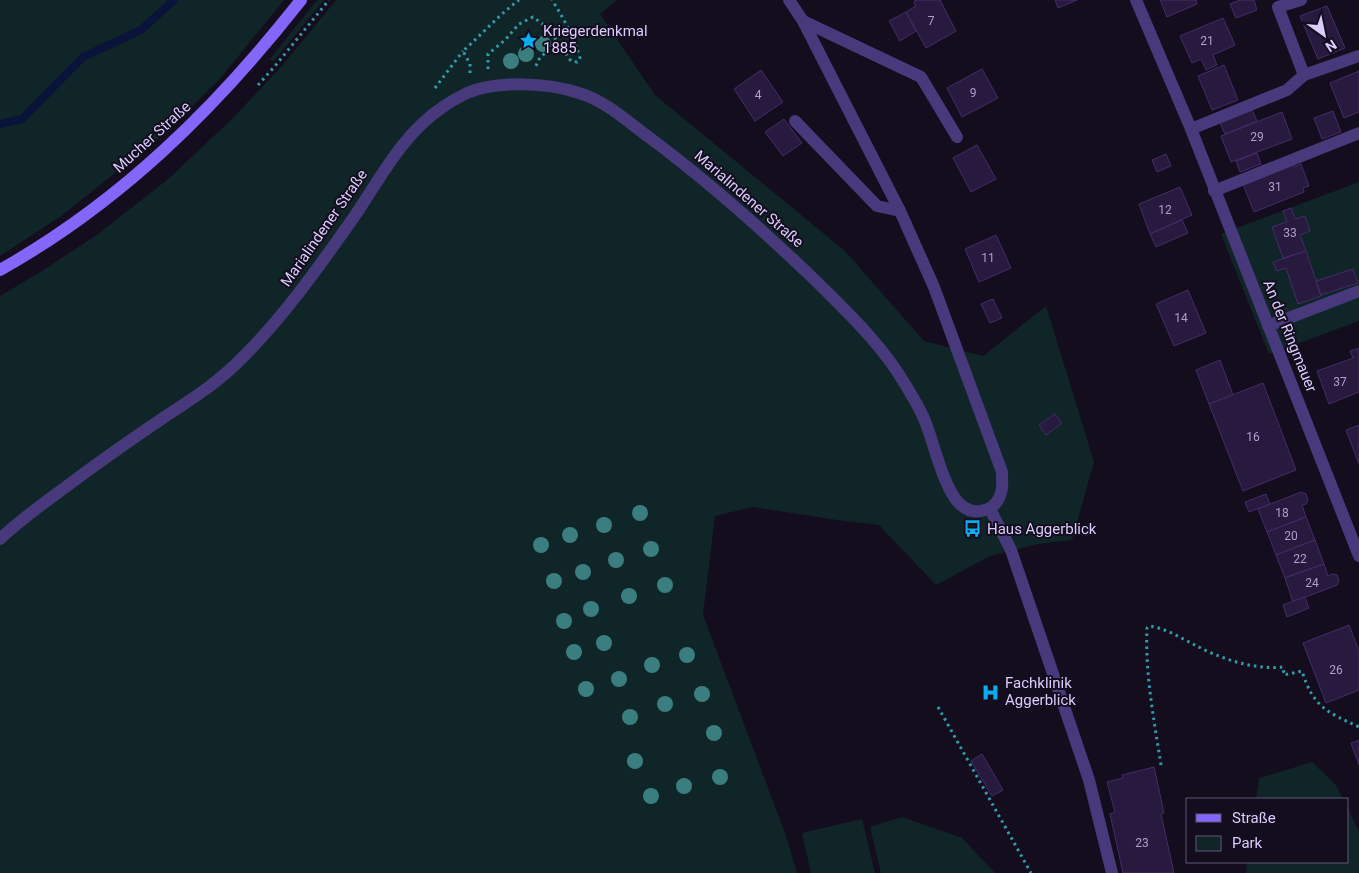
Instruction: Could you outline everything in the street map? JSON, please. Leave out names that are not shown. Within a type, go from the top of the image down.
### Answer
[{"type":"main road","name":"Mucher Straße","points":[[0,270],[45,244],[159,156],[203,114],[262,49],[301,0]]},
{"type":"street","points":[[789,0],[803,21],[900,210],[934,287],[1002,472],[1002,492],[997,502],[990,508],[1011,550],[1089,780],[1112,873]]},
{"type":"street","name":"An der Ringmauer","points":[[1136,0],[1191,129],[1359,556]]},
{"type":"street","points":[[1302,0],[1278,7],[1304,75]]},
{"type":"street","points":[[803,21],[921,77],[958,137]]},
{"type":"street","points":[[1191,129],[1287,90],[1304,75],[1359,56]]},
{"type":"street","name":"Marialindener Straße","points":[[0,539],[37,508],[112,453],[212,387],[245,356],[304,286],[400,149],[431,116],[469,85],[543,85],[581,93],[610,108],[688,167],[793,259],[856,320],[883,351],[904,382],[923,416],[937,459],[952,494],[961,505],[972,511],[980,512],[990,508]]},
{"type":"street","points":[[795,121],[877,206],[900,210]]},
{"type":"street","points":[[1214,191],[1359,134]]},
{"type":"street","points":[[1268,326],[1359,291]]},
{"type":"path","points":[[431,116],[426,99],[454,61],[503,12],[519,0]]},
{"type":"path","points":[[469,85],[487,74],[488,54],[505,40],[518,24],[533,17],[548,28],[571,61],[577,62],[580,58],[577,46],[567,23],[552,0]]},
{"type":"path","points":[[463,51],[470,64],[469,85]]},
{"type":"path","points":[[1161,765],[1147,658],[1149,626],[1172,633],[1211,653],[1236,661],[1263,667],[1283,667],[1284,675],[1302,671],[1307,688],[1318,703],[1329,712],[1359,726]]},
{"type":"path","points":[[938,707],[1031,873]]},
{"type":"green space","points":[[0,0],[284,0],[219,80],[166,132],[64,214],[0,256]]},
{"type":"green space","points":[[317,0],[324,0],[273,62],[270,59]]},
{"type":"green space","points":[[336,0],[617,0],[600,14],[655,95],[845,251],[924,341],[983,356],[1046,306],[1094,462],[1072,540],[1038,544],[990,556],[936,585],[879,525],[753,507],[715,516],[703,615],[786,836],[797,873],[0,873],[0,296],[98,234],[167,180],[231,120],[281,67]]},
{"type":"green space","points":[[1359,182],[1359,321],[1269,354],[1221,234]]},
{"type":"green space","points":[[1312,762],[1336,785],[1342,798],[1256,798],[1259,778]]},
{"type":"green space","points":[[1349,810],[1359,832],[1359,873],[1246,873],[1247,863],[1349,863]]},
{"type":"green space","points":[[902,817],[962,838],[995,873],[881,873],[870,827]]},
{"type":"green space","points":[[862,819],[875,873],[811,873],[802,833]]},
{"type":"building","points":[[915,0],[940,0],[956,31],[926,48],[906,12],[916,6],[914,4]]},
{"type":"building","points":[[1055,0],[1077,0],[1058,8]]},
{"type":"building","points":[[1160,0],[1196,0],[1197,4],[1167,17]]},
{"type":"building","points":[[1240,0],[1254,0],[1257,10],[1236,18],[1230,4]]},
{"type":"building","points":[[1327,6],[1345,48],[1318,59],[1300,16]]},
{"type":"building","points":[[906,12],[916,31],[900,41],[889,21]]},
{"type":"building","points":[[1223,18],[1235,45],[1213,55],[1217,65],[1206,70],[1201,59],[1192,63],[1180,36]]},
{"type":"building","points":[[1224,65],[1238,100],[1212,110],[1198,76]]},
{"type":"building","points":[[982,69],[998,98],[962,117],[947,88]]},
{"type":"building","points":[[761,70],[783,102],[755,121],[734,89]]},
{"type":"building","points":[[1359,71],[1359,112],[1344,118],[1330,83]]},
{"type":"building","points":[[1252,110],[1257,121],[1225,134],[1220,123]]},
{"type":"building","points":[[1333,111],[1341,132],[1322,139],[1314,118]]},
{"type":"building","points":[[1282,112],[1292,139],[1231,162],[1221,136]]},
{"type":"building","points":[[784,119],[802,143],[783,156],[765,132]]},
{"type":"building","points":[[977,145],[996,179],[971,192],[953,158]]},
{"type":"building","points":[[1257,153],[1261,164],[1240,172],[1236,161]]},
{"type":"building","points":[[1166,154],[1171,166],[1157,172],[1152,160]]},
{"type":"building","points":[[1293,163],[1294,167],[1301,164],[1309,186],[1303,188],[1304,192],[1254,212],[1243,184]]},
{"type":"building","points":[[1180,187],[1192,215],[1150,234],[1139,204]]},
{"type":"building","points":[[1291,208],[1295,219],[1305,216],[1310,231],[1300,235],[1306,251],[1283,258],[1272,227],[1287,222],[1283,211]]},
{"type":"building","points":[[1182,220],[1188,233],[1156,247],[1150,234]]},
{"type":"building","points":[[996,235],[1011,268],[979,282],[965,249]]},
{"type":"building","points":[[1306,251],[1315,278],[1319,281],[1316,281],[1321,296],[1298,304],[1286,268],[1277,271],[1273,262]]},
{"type":"building","points":[[1353,269],[1358,283],[1321,295],[1316,281]]},
{"type":"building","points":[[1188,290],[1206,333],[1174,346],[1156,304]]},
{"type":"building","points":[[993,299],[1002,318],[990,323],[981,304]]},
{"type":"building","points":[[1359,348],[1359,392],[1329,404],[1317,371],[1353,358],[1350,351]]},
{"type":"building","points":[[1220,360],[1233,395],[1209,404],[1196,370]]},
{"type":"building","points":[[1263,383],[1296,470],[1243,491],[1209,404]]},
{"type":"building","points":[[1055,414],[1062,423],[1046,435],[1039,425]]},
{"type":"building","points":[[1359,425],[1359,464],[1346,430]]},
{"type":"building","points":[[1301,492],[1306,494],[1308,500],[1306,504],[1302,505],[1306,517],[1267,532],[1258,509]]},
{"type":"building","points":[[1266,494],[1270,504],[1249,512],[1245,502]]},
{"type":"building","points":[[1306,517],[1315,540],[1276,555],[1267,532]]},
{"type":"building","points":[[1315,540],[1324,564],[1285,578],[1276,555]]},
{"type":"building","points":[[1324,564],[1328,576],[1332,574],[1337,575],[1339,581],[1337,585],[1293,602],[1285,578]]},
{"type":"building","points":[[1305,597],[1309,608],[1287,617],[1283,605]]},
{"type":"building","points":[[1349,625],[1359,651],[1359,690],[1326,703],[1303,643]]},
{"type":"building","points":[[1359,740],[1359,765],[1351,743]]},
{"type":"building","points":[[982,754],[1003,790],[992,796],[971,761]]},
{"type":"building","points":[[1154,767],[1164,813],[1161,814],[1174,873],[1123,873],[1110,814],[1115,812],[1107,782],[1123,778],[1122,775]]},
{"type":"waterway","points":[[0,124],[22,119],[83,57],[141,30],[174,0]]},
{"type":"place","name":"Kriegerdenkmal 1885","points":[[529,40]]},
{"type":"place","name":"Haus Aggerblick","points":[[973,529]]},
{"type":"place","name":"Fachklinik Aggerblick","points":[[991,692]]}]
